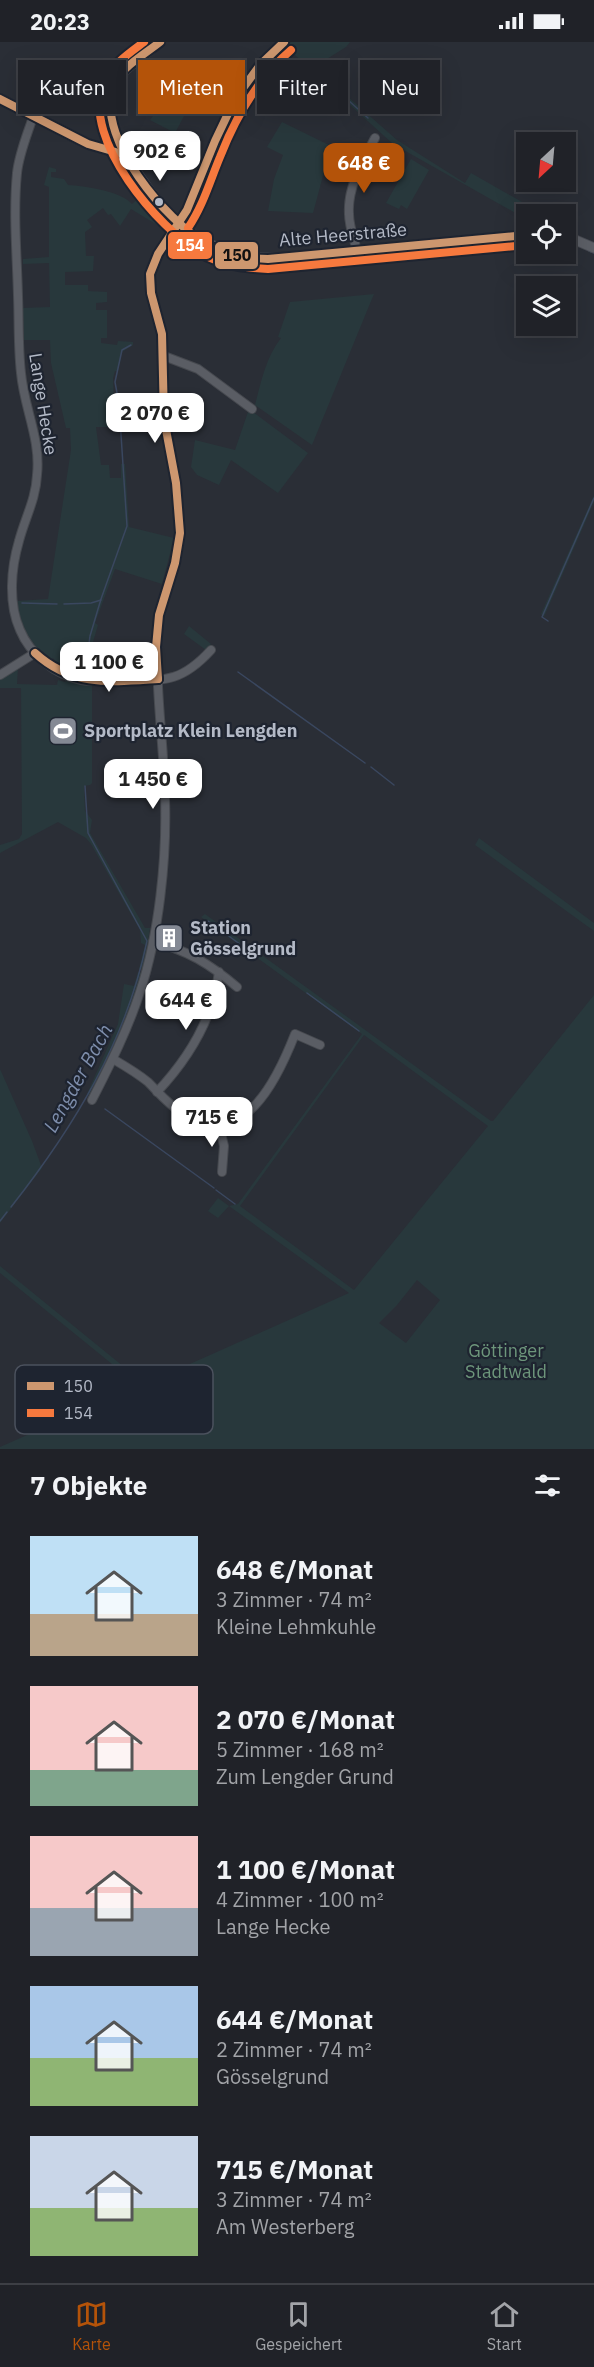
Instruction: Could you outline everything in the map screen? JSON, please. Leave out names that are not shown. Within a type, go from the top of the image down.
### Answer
[{"type":"main road","points":[[0,99],[69,136],[102,149],[126,155]]},
{"type":"main road","name":"Alte Heerstraße","points":[[126,155],[151,192],[179,222],[206,243],[224,252],[244,257],[280,258],[516,236]]},
{"type":"main road","points":[[576,240],[594,248]]},
{"type":"street","name":"Alte Heerstraße","points":[[126,155],[117,136],[111,109],[114,87],[126,70],[160,42]]},
{"type":"street","points":[[92,1100],[113,1059],[140,993],[153,942],[166,830],[156,647],[159,615],[175,564],[180,533],[176,483],[165,426],[162,334],[150,274],[156,258],[191,202],[218,132],[236,99],[260,65],[284,42]]},
{"type":"street","name":"Lange Hecke","points":[[33,117],[18,172],[16,228],[21,374],[35,432],[38,473],[32,504],[17,549],[13,584],[14,610],[19,627],[35,653],[51,667],[81,680],[158,680],[177,677],[186,673],[211,650]]},
{"type":"street","points":[[102,149],[117,136]]},
{"type":"street","points":[[357,251],[349,217],[350,196],[375,138]]},
{"type":"street","points":[[164,356],[198,369],[252,409]]},
{"type":"street","points":[[0,675],[35,653]]},
{"type":"street","points":[[153,942],[188,952],[237,987]]},
{"type":"street","points":[[157,1092],[182,1063],[198,1037],[209,1011],[219,972]]},
{"type":"street","points":[[113,1059],[136,1073],[185,1115],[207,1124],[219,1124],[240,1119],[256,1105],[275,1079],[295,1034],[320,1045]]},
{"type":"street","points":[[219,1124],[224,1146],[222,1172]]},
{"type":"green space","points":[[291,42],[350,42],[325,60],[300,60],[285,46]]},
{"type":"green space","points":[[348,97],[360,107],[360,114],[367,114],[397,140],[465,183],[471,173],[525,204],[516,204],[516,213],[393,144],[348,103]]},
{"type":"green space","points":[[155,114],[185,114],[175,133],[150,120]]},
{"type":"green space","points":[[282,122],[331,146],[313,213],[268,211],[274,179],[283,155],[267,147]]},
{"type":"green space","points":[[411,159],[429,170],[407,209],[401,205],[399,209],[386,203]]},
{"type":"green space","points":[[49,167],[56,169],[56,172],[51,172],[51,177],[64,179],[68,185],[111,193],[127,199],[132,204],[145,193],[153,204],[151,206],[170,226],[167,231],[131,209],[120,226],[103,208],[87,220],[92,227],[85,232],[86,256],[94,256],[93,271],[65,272],[65,285],[88,285],[88,291],[107,292],[107,302],[96,303],[96,310],[107,310],[107,338],[101,338],[101,343],[117,345],[118,341],[133,342],[133,345],[122,352],[118,371],[115,371],[113,378],[115,427],[96,427],[101,465],[109,465],[110,478],[121,478],[121,464],[125,464],[129,527],[174,538],[162,584],[115,569],[95,623],[98,625],[91,649],[88,676],[72,673],[57,665],[53,658],[50,661],[43,655],[32,642],[24,627],[17,601],[48,599],[71,450],[70,428],[66,428],[51,363],[50,340],[24,340],[23,308],[50,307],[49,263],[23,264],[23,259],[49,257],[49,187],[44,185]]},
{"type":"green space","points":[[374,294],[312,445],[255,405],[268,361],[281,338],[278,337],[290,302]]},
{"type":"green space","points":[[249,409],[308,453],[278,493],[231,460],[219,485],[197,475],[191,467],[195,440],[235,450]]},
{"type":"green space","points":[[594,495],[594,502],[544,617],[541,614]]},
{"type":"green space","points":[[189,626],[211,644],[206,650],[184,634]]},
{"type":"green space","name":"Sportplatz Klein Lengden","points":[[18,667],[17,684],[57,685],[58,680],[65,682],[67,680],[92,685],[92,783],[84,786],[85,811],[92,820],[90,833],[145,928],[150,928],[144,969],[139,969],[145,945],[141,943],[140,930],[86,838],[58,822],[0,853],[0,845],[19,839],[22,834],[21,688],[0,688],[0,678]]},
{"type":"green space","points":[[479,838],[594,923],[594,931],[475,845]]},
{"type":"green space","name":"Göttinger Stadtwald","points":[[205,914],[491,1121],[594,995],[594,1449],[0,1449],[30,1434],[213,1434],[213,1365],[188,1365],[349,1293],[229,1206],[238,1204],[362,1034],[201,917]],"holes":[[[364,1035],[488,1126],[354,1290],[240,1206]],[[417,1280],[440,1300],[406,1343],[379,1323]]]},
{"type":"green space","points":[[138,972],[143,973],[129,1016],[91,1098],[87,1094],[118,1024],[124,984],[134,986]]},
{"type":"green space","points":[[0,1069],[42,1168],[0,1223]]},
{"type":"green space","points":[[218,1198],[229,1206],[218,1218],[208,1211]]},
{"type":"green space","name":"Göttinger Stadtwald","points":[[0,1266],[122,1365],[113,1365],[0,1273]]},
{"type":"waterway","points":[[348,100],[368,118]]},
{"type":"waterway","points":[[589,251],[594,253]]},
{"type":"waterway","name":"Lengder Bach","points":[[85,673],[90,636],[127,526],[119,404],[115,382],[122,350],[131,345]]},
{"type":"waterway","points":[[548,621],[542,617],[594,498]]},
{"type":"waterway","points":[[64,604],[91,603],[101,600]]},
{"type":"waterway","points":[[22,603],[57,604]]},
{"type":"waterway","points":[[238,672],[365,763]]},
{"type":"waterway","points":[[371,767],[394,785]]},
{"type":"waterway","name":"Lengder Bach","points":[[11,1207],[56,1146],[95,1082],[126,1014],[147,941],[88,833],[85,786]]},
{"type":"waterway","points":[[208,921],[248,950]]},
{"type":"waterway","points":[[307,993],[359,1031]]},
{"type":"waterway","points":[[105,1109],[214,1188]]},
{"type":"waterway","points":[[216,1190],[235,1204]]},
{"type":"waterway","name":"Lengder Bach","points":[[0,1221],[7,1212]]},
{"type":"transit line","name":"154","points":[[144,42],[115,66],[106,78],[99,107],[103,131],[113,156],[146,204],[184,242],[202,254],[234,265],[268,269],[516,246]]},
{"type":"transit line","name":"150","points":[[160,42],[125,69],[115,82],[112,90],[111,111],[115,132],[125,155],[155,198],[172,217],[213,248],[236,255],[268,259],[516,236]]},
{"type":"transit line","name":"150","points":[[158,679],[156,647],[159,615],[175,563],[180,533],[176,483],[164,419],[162,334],[151,293],[150,274],[158,254],[187,210],[235,99],[260,65],[284,42]]},
{"type":"transit line","name":"154","points":[[188,228],[202,202],[226,142],[249,99],[268,73],[291,50]]},
{"type":"transit line","name":"150","points":[[0,99],[88,144],[126,155]]},
{"type":"transit line","name":"150","points":[[35,653],[63,672],[78,677],[108,681],[158,679]]},
{"type":"place","name":"Sportplatz Klein Lengden","points":[[63,731]]},
{"type":"place","name":"Station Gösselgrund","points":[[169,938]]}]
